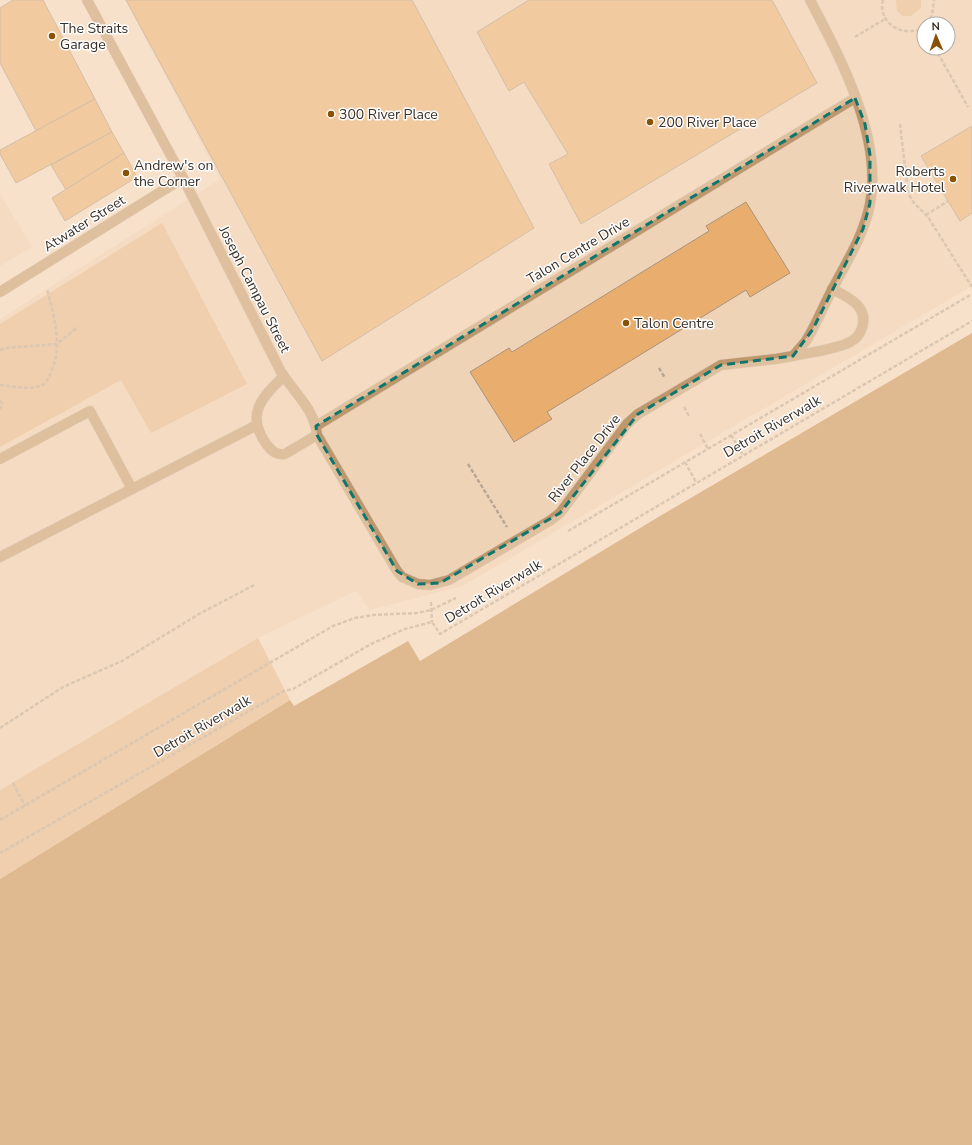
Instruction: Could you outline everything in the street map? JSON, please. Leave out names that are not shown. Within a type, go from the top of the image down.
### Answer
[{"type":"street","name":"Joseph Campau Street","points":[[87,0],[183,178],[284,376],[299,394],[316,430],[387,557],[397,571],[409,581]]},
{"type":"street","points":[[793,356],[806,341],[814,328],[863,229],[870,203],[872,179],[865,124],[836,50],[810,0]]},
{"type":"street","name":"Talon Centre Drive","points":[[257,425],[261,436],[272,451],[281,455],[285,454],[316,430],[855,98]]},
{"type":"street","name":"Atwater Street","points":[[0,292],[183,178]]},
{"type":"street","name":"River Place Drive","points":[[409,581],[418,584],[430,585],[449,580],[551,520],[560,512],[627,424],[638,414],[721,365],[793,356],[851,342],[861,332],[864,324],[862,310],[852,300],[832,289]]},
{"type":"street","points":[[0,557],[257,425],[256,416],[258,406],[267,392],[284,376]]},
{"type":"street","points":[[0,459],[90,411],[132,489]]},
{"type":"path","points":[[883,0],[882,11],[885,19],[898,30],[916,31]]},
{"type":"path","points":[[931,16],[934,0]]},
{"type":"path","points":[[855,37],[885,19]]},
{"type":"path","points":[[939,56],[968,107]]},
{"type":"path","points":[[900,124],[906,165],[906,188],[914,204],[926,215],[972,287]]},
{"type":"path","points":[[926,215],[948,202]]},
{"type":"path","points":[[0,385],[26,388],[41,386],[48,380],[55,363],[57,329],[47,288]]},
{"type":"path","name":"Detroit Riverwalk","points":[[0,853],[284,691],[293,689],[371,644],[405,629],[432,622],[440,634],[972,321]]},
{"type":"path","points":[[0,350],[6,348],[57,344],[78,327]]},
{"type":"path","points":[[0,401],[2,403],[0,410]]},
{"type":"path","points":[[700,434],[708,449]]},
{"type":"path","points":[[731,435],[743,455]]},
{"type":"path","points":[[685,462],[696,482]]},
{"type":"path","points":[[468,464],[516,541]]},
{"type":"path","points":[[0,728],[63,687],[122,661],[199,614],[256,584]]},
{"type":"path","points":[[430,597],[432,622]]},
{"type":"path","points":[[13,783],[25,806]]},
{"type":"highlighted area","points":[[855,98],[865,124],[870,155],[870,203],[863,229],[813,329],[793,356],[721,365],[638,414],[560,513],[440,583],[418,584],[397,571],[317,435],[316,426]]},
{"type":"shaded area","points":[[125,0],[972,0],[972,286],[463,586],[369,610],[356,591],[258,638],[0,790],[0,319],[220,179]]},
{"type":"shaded area","points":[[896,0],[921,0],[921,8],[911,16],[903,16],[897,11]]},
{"type":"shaded area","points":[[0,194],[32,247],[0,266]]},
{"type":"shaded area","points":[[162,223],[247,384],[151,433],[121,380],[0,447],[0,324]]},
{"type":"shaded area","points":[[972,333],[972,1145],[0,1145],[0,879],[290,700],[294,706],[408,641],[420,661],[660,516]]},
{"type":"shaded area","points":[[258,638],[290,700],[0,879],[0,790]]},
{"type":"building","points":[[13,0],[43,0],[95,99],[36,131],[0,63],[0,8]]},
{"type":"building","name":"300 River Place","points":[[126,0],[412,0],[534,228],[322,361]]},
{"type":"building","name":"200 River Place","points":[[529,0],[772,0],[817,83],[581,224],[549,164],[568,154],[524,82],[509,91],[477,32]]},
{"type":"building","points":[[95,99],[112,132],[16,183],[0,154],[0,150]]},
{"type":"building","name":"Roberts Riverwalk Hotel","points":[[972,126],[972,213],[960,221],[921,156]]},
{"type":"building","points":[[112,132],[124,153],[66,190],[51,165]]},
{"type":"building","points":[[124,153],[137,177],[65,221],[52,198]]},
{"type":"building","name":"Talon Centre","points":[[746,202],[790,273],[750,297],[746,290],[547,412],[552,419],[514,442],[470,372],[509,348],[512,352],[709,231],[706,226]]},
{"type":"place","name":"The Straits Garage","points":[[52,36]]},
{"type":"place","name":"300 River Place","points":[[331,114]]},
{"type":"place","name":"200 River Place","points":[[650,122]]},
{"type":"place","name":"Andrew's on the Corner","points":[[126,173]]},
{"type":"place","name":"Roberts Riverwalk Hotel","points":[[953,179]]},
{"type":"place","name":"Talon Centre","points":[[626,323]]}]
